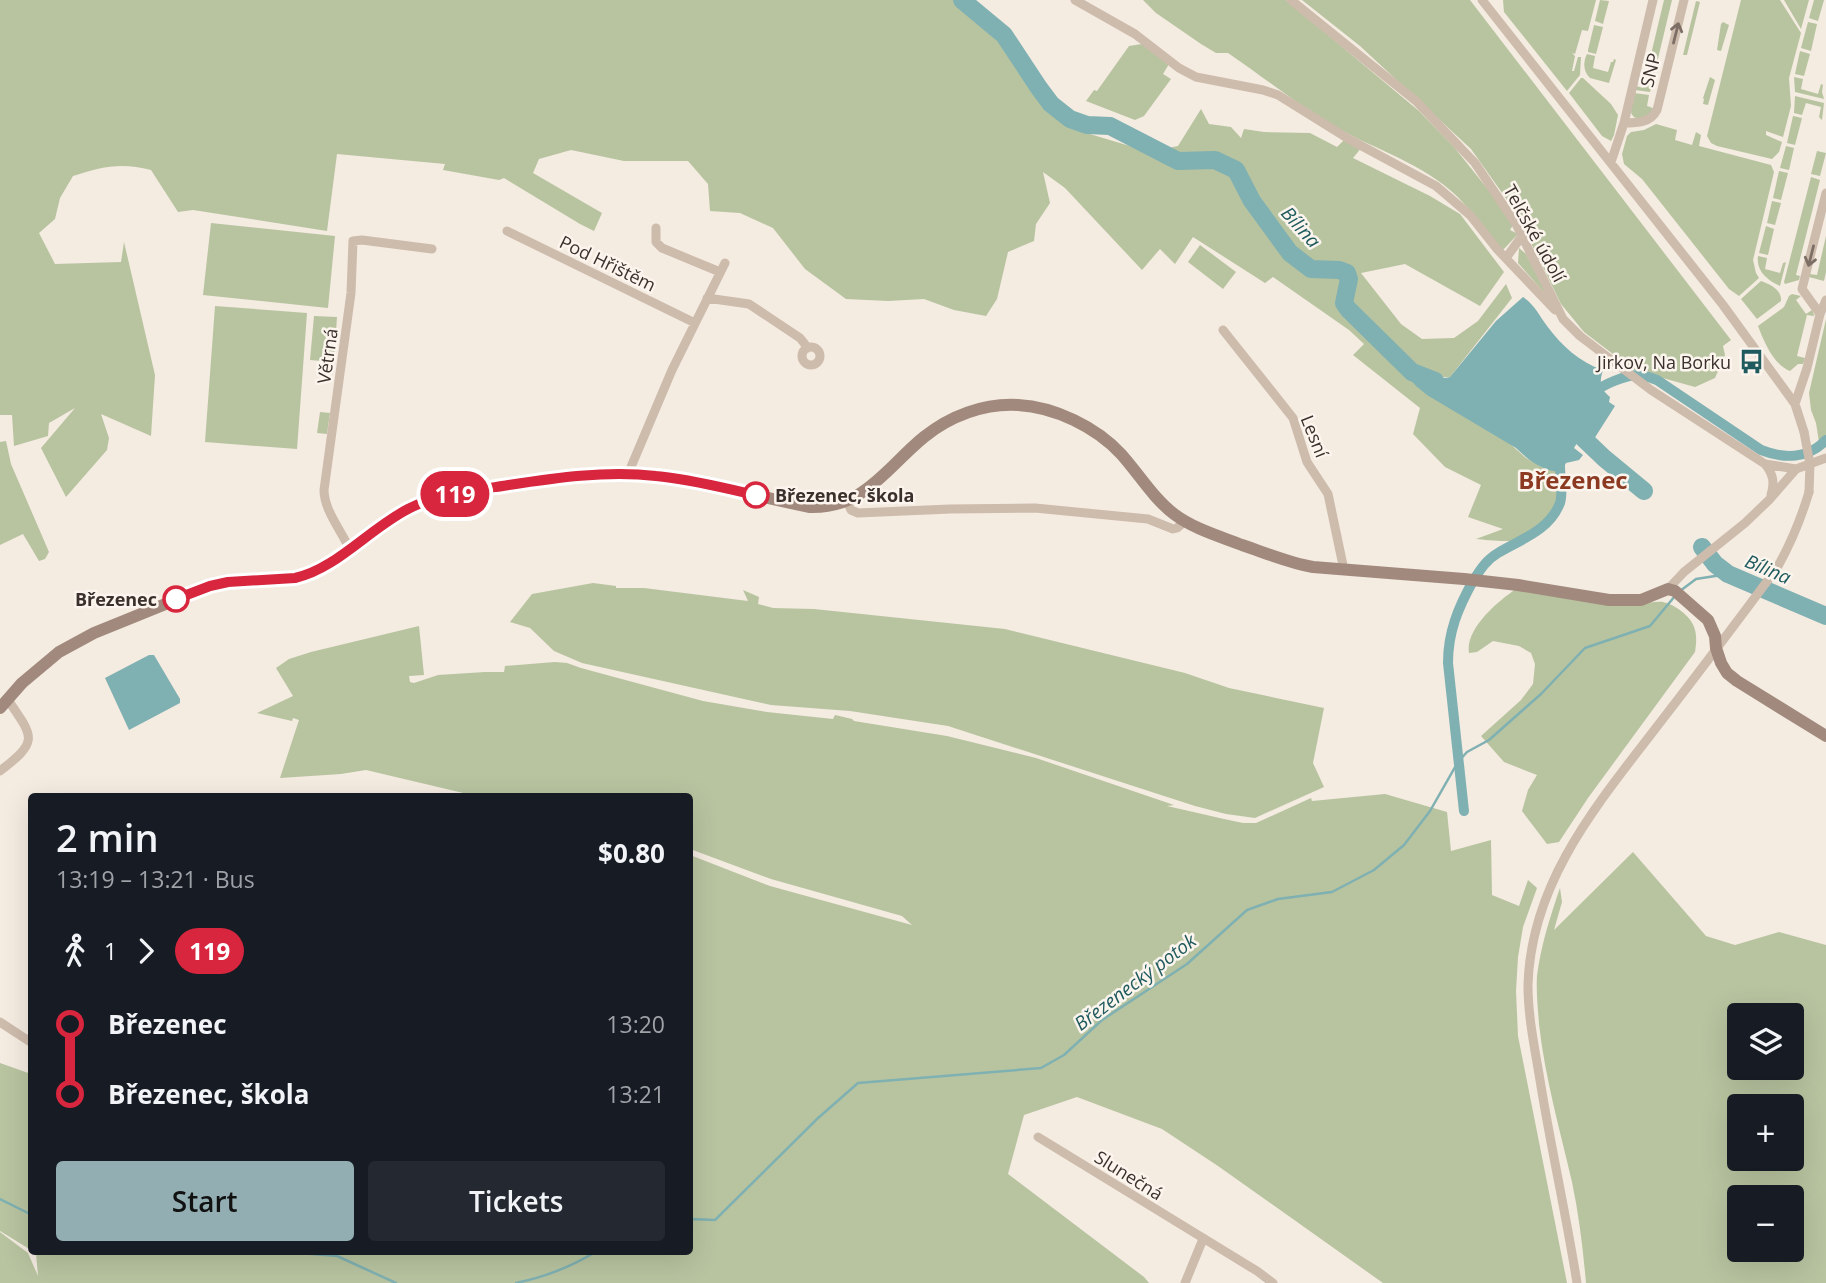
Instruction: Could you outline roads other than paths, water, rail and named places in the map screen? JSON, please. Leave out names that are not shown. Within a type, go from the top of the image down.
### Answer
[{"type":"street","points":[[1075,0],[1135,34],[1179,68],[1196,77],[1278,95],[1347,138],[1436,186],[1470,215],[1497,249],[1563,319]]},
{"type":"street","name":"Telčské údolí","points":[[1291,0],[1416,101],[1475,163],[1516,225],[1563,319],[1580,336],[1626,372],[1765,464]]},
{"type":"street","name":"SNP","points":[[1611,162],[1624,123],[1653,0]]},
{"type":"street","name":"SNP","points":[[1624,123],[1646,121],[1657,110],[1684,0]]},
{"type":"street","points":[[1488,2],[1723,306],[1795,404],[1810,464],[1809,492],[1801,518],[1793,540],[1777,568],[1576,838],[1555,874],[1536,928],[1529,972],[1529,1007],[1577,1283]]},
{"type":"street","points":[[1820,314],[1802,289],[1826,193]]},
{"type":"street","points":[[628,474],[671,370],[722,267],[662,248],[656,243],[656,228]]},
{"type":"street","name":"Pod Hřištěm","points":[[508,231],[695,323]]},
{"type":"street","points":[[1506,258],[1522,236]]},
{"type":"street","name":"Větrná","points":[[349,548],[327,508],[324,490],[351,293],[353,241],[432,249]]},
{"type":"street","points":[[707,298],[750,304],[800,338],[808,348]]},
{"type":"street","points":[[1795,404],[1826,300]]},
{"type":"street","name":"Lesní","points":[[1223,330],[1293,418],[1307,462],[1328,494],[1344,570]]},
{"type":"street","points":[[0,771],[19,757],[29,742],[28,730],[4,704],[22,683],[59,652],[93,633],[210,586],[242,580],[305,576],[328,565],[387,520],[411,507],[457,493],[573,476],[628,474],[681,479],[810,507],[829,506],[863,493],[923,438],[947,422],[981,408],[1014,405],[1034,407],[1083,425],[1121,454],[1158,499],[1185,522],[1290,562],[1313,567],[1464,579],[1609,600],[1641,600],[1675,592]]},
{"type":"street","points":[[1675,592],[1684,572],[1745,523],[1796,469],[1825,458]]},
{"type":"street","points":[[1765,464],[1796,469]]},
{"type":"street","points":[[1765,464],[1773,479],[1769,500]]},
{"type":"street","points":[[847,501],[851,510],[858,513],[1035,508],[1148,519],[1173,528],[1185,522]]},
{"type":"street","points":[[1675,592],[1708,620],[1721,663],[1727,673],[1826,737]]},
{"type":"street","points":[[0,1022],[28,1040]]},
{"type":"street","name":"Slunečná","points":[[1038,1137],[1273,1283]]},
{"type":"street","points":[[1185,1283],[1203,1239]]},
{"type":"water","points":[[1523,297],[1565,347],[1586,363],[1603,370],[1601,385],[1610,397],[1609,402],[1615,406],[1594,439],[1569,418],[1564,423],[1587,449],[1577,443],[1574,448],[1583,455],[1579,460],[1566,463],[1561,472],[1536,464],[1516,448],[1427,395],[1410,379],[1412,372],[1418,367],[1440,378],[1450,377],[1496,321]]},
{"type":"water","points":[[149,655],[154,655],[180,703],[129,730],[105,678]]},
{"type":"waterway","name":"Bílina","points":[[962,0],[1004,35],[1051,104],[1070,119],[1087,125],[1110,126],[1178,161],[1215,160],[1236,170],[1252,201],[1290,253],[1311,269],[1347,273],[1349,279],[1344,303],[1348,309],[1412,372],[1435,381]]},
{"type":"waterway","points":[[1593,393],[1621,378],[1642,375],[1657,380],[1761,450],[1795,456],[1811,451],[1826,440]]},
{"type":"waterway","name":"Bílina","points":[[1545,414],[1562,418],[1644,491]]},
{"type":"waterway","points":[[1464,811],[1448,663],[1455,620],[1473,581],[1484,566],[1494,556],[1542,527],[1555,513],[1561,498],[1560,460]]},
{"type":"waterway","name":"Bílina","points":[[1702,547],[1715,564],[1728,574],[1826,616]]},
{"type":"waterway","name":"Březenecký potok","points":[[1680,591],[1696,579],[1728,574]]},
{"type":"waterway","name":"Březenecký potok","points":[[693,1219],[715,1220],[817,1119],[858,1083],[1041,1068],[1064,1055],[1102,1020],[1187,964],[1247,910],[1278,899],[1332,892],[1374,870],[1404,845],[1430,811],[1458,762],[1467,752],[1489,740],[1541,694],[1585,648],[1650,626],[1675,596]]},
{"type":"waterway","name":"Březenecký potok","points":[[0,1199],[28,1213]]},
{"type":"waterway","name":"Březenecký potok","points":[[325,1255],[337,1256],[396,1283]]},
{"type":"waterway","name":"Březenecký potok","points":[[516,1283],[558,1271],[590,1255]]},
{"type":"place","name":"Jirkov, Na Borku","points":[[1751,362]]},
{"type":"place","name":"Březenec, škola","points":[[756,495]]},
{"type":"place","name":"Březenec","points":[[176,599]]},
{"type":"district","name":"Březenec","points":[[1573,479]]}]
